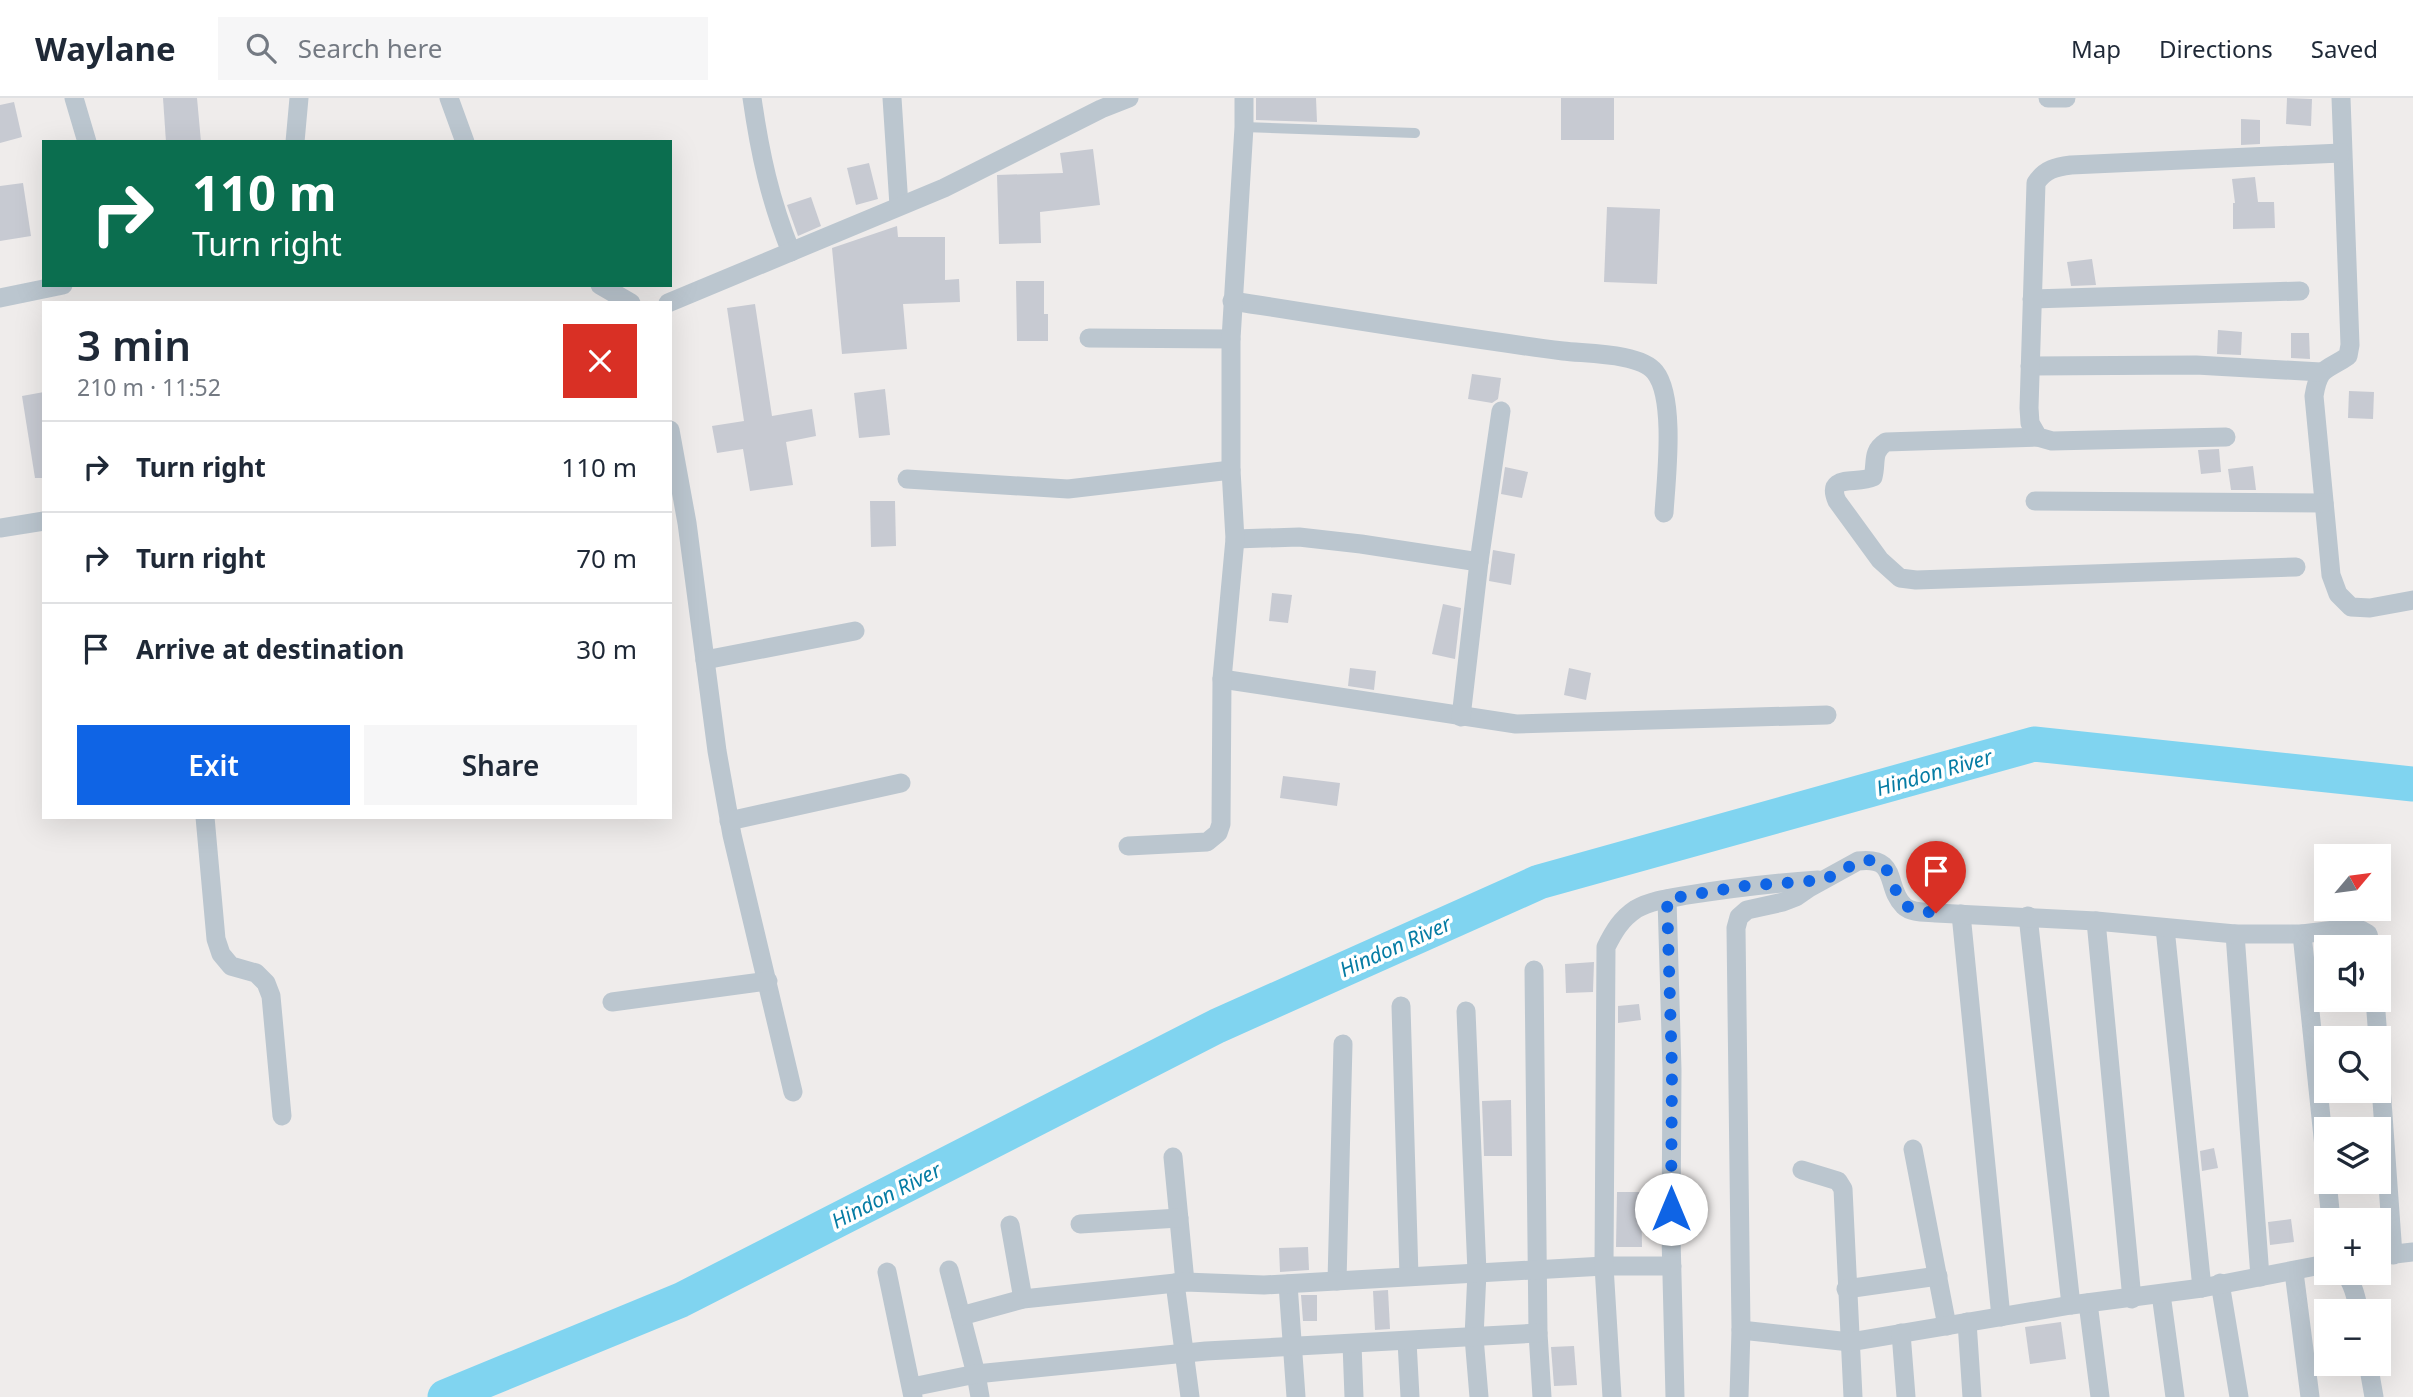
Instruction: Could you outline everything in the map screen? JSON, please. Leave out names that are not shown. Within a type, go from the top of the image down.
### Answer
[{"type":"street","points":[[74,98],[86,140]]},
{"type":"street","points":[[295,140],[299,98]]},
{"type":"street","points":[[449,98],[464,140]]},
{"type":"street","points":[[751,98],[775,211],[791,252]]},
{"type":"street","points":[[892,98],[899,206]]},
{"type":"street","points":[[672,301],[944,188],[1101,109],[1129,98]]},
{"type":"street","points":[[1128,846],[1206,842],[1218,833],[1221,824],[1222,679],[1235,539],[1231,470],[1232,301],[1244,98]]},
{"type":"street","points":[[2048,98],[2066,98]]},
{"type":"street","points":[[2030,366],[2196,365],[2321,372],[2348,356],[2350,345],[2341,98]]},
{"type":"street","points":[[2038,437],[2030,423],[2030,366],[2035,192],[2040,177],[2052,168],[2071,165],[2341,153]]},
{"type":"street","points":[[0,298],[52,287]]},
{"type":"street","points":[[603,287],[628,301]]},
{"type":"street","points":[[2032,299],[2300,290]]},
{"type":"street","points":[[1232,301],[1631,359],[1648,364],[1657,374],[1667,419],[1664,513]]},
{"type":"street","points":[[1089,338],[1231,339]]},
{"type":"street","points":[[2321,372],[2314,396],[2331,575],[2338,594],[2351,607],[2370,608],[2413,600]]},
{"type":"street","points":[[1461,717],[1479,562],[1501,411]]},
{"type":"street","points":[[2226,437],[2052,440],[2038,437],[1886,442],[1878,447],[1872,477],[1860,481],[1842,481],[1835,486],[1833,493],[1880,560],[1900,578],[1916,580],[2296,567]]},
{"type":"street","points":[[672,441],[687,523],[729,821],[793,1092]]},
{"type":"street","points":[[907,479],[1068,489],[1231,470]]},
{"type":"street","points":[[2035,501],[2324,503]]},
{"type":"street","points":[[0,528],[42,521]]},
{"type":"street","points":[[1235,539],[1299,537],[1479,562]]},
{"type":"street","points":[[705,660],[855,631]]},
{"type":"street","points":[[1222,679],[1516,724],[1827,715]]},
{"type":"street","points":[[729,821],[901,783]]},
{"type":"street","points":[[205,819],[216,939],[221,954],[232,966],[256,973],[266,983],[271,996],[282,1116]]},
{"type":"street","points":[[1739,1397],[1741,1330],[1737,928],[1739,917],[1747,911],[1783,902],[1858,862],[1871,860],[1883,864],[1898,897],[1910,910],[2096,921],[2235,934],[2302,934],[2350,928],[2368,935]]},
{"type":"street","points":[[1612,1397],[1604,1266],[1606,947],[1614,930],[1624,918],[1655,901],[1744,886],[1824,880]]},
{"type":"street","points":[[1667,899],[1672,1070],[1675,1397]]},
{"type":"street","points":[[1961,914],[2001,1317]]},
{"type":"street","points":[[2028,916],[2080,1304],[2099,1397]]},
{"type":"street","points":[[2096,921],[2132,1298]]},
{"type":"street","points":[[2165,929],[2211,1286],[2239,1397]]},
{"type":"street","points":[[2235,934],[2260,1277]]},
{"type":"street","points":[[2302,934],[2321,1117]]},
{"type":"street","points":[[1534,970],[1538,1333],[1542,1397]]},
{"type":"street","points":[[612,1002],[768,981]]},
{"type":"street","points":[[1401,1006],[1409,1276]]},
{"type":"street","points":[[1466,1011],[1477,1272],[1474,1337],[1479,1397]]},
{"type":"street","points":[[1337,1281],[1343,1044]]},
{"type":"street","points":[[2380,1103],[2384,1208]]},
{"type":"street","points":[[1913,1149],[1947,1326]]},
{"type":"street","points":[[1173,1157],[1190,1397]]},
{"type":"street","points":[[1802,1170],[1838,1181],[1843,1189],[1853,1397]]},
{"type":"street","points":[[1080,1224],[1179,1218]]},
{"type":"street","points":[[1010,1225],[1023,1299]]},
{"type":"street","points":[[2391,1254],[2413,1252]]},
{"type":"street","points":[[961,1315],[1023,1299],[1180,1283],[1287,1284],[1604,1266],[1672,1266]]},
{"type":"street","points":[[1741,1330],[1850,1342],[2080,1304],[2211,1286],[2314,1267]]},
{"type":"street","points":[[949,1270],[980,1397]]},
{"type":"street","points":[[887,1272],[913,1392],[976,1374],[1185,1353],[1538,1333]]},
{"type":"street","points":[[2294,1272],[2311,1397]]},
{"type":"street","points":[[1846,1289],[1938,1276]]},
{"type":"street","points":[[1287,1284],[1296,1397]]},
{"type":"street","points":[[2161,1294],[2175,1397]]},
{"type":"street","points":[[1967,1322],[1972,1397]]},
{"type":"street","points":[[1900,1334],[1906,1397]]},
{"type":"street","points":[[1407,1341],[1410,1397]]},
{"type":"street","points":[[1352,1344],[1354,1397]]},
{"type":"street","points":[[2370,1376],[2374,1397]]},
{"type":"lane","points":[[1244,127],[1415,133]]},
{"type":"building","points":[[163,98],[197,98],[201,140],[166,140]]},
{"type":"building","points":[[1256,98],[1316,98],[1317,122],[1256,120]]},
{"type":"building","points":[[1561,98],[1614,98],[1614,140],[1561,140]]},
{"type":"building","points":[[2287,98],[2312,99],[2311,126],[2286,124]]},
{"type":"building","points":[[14,102],[22,137],[0,143],[0,105]]},
{"type":"building","points":[[2241,119],[2260,120],[2260,144],[2241,145]]},
{"type":"building","points":[[1093,149],[1100,205],[1040,212],[1041,243],[999,244],[997,175],[1063,173],[1060,153]]},
{"type":"building","points":[[869,163],[878,199],[856,205],[847,168]]},
{"type":"building","points":[[2255,177],[2258,202],[2274,202],[2275,228],[2233,229],[2235,203],[2232,179]]},
{"type":"building","points":[[23,183],[31,236],[0,241],[0,186]]},
{"type":"building","points":[[811,197],[821,226],[798,236],[787,205]]},
{"type":"building","points":[[1607,207],[1660,209],[1657,284],[1604,282]]},
{"type":"building","points":[[897,226],[898,237],[945,237],[945,280],[959,279],[960,302],[903,304],[907,349],[842,354],[832,248]]},
{"type":"building","points":[[2092,259],[2096,285],[2071,286],[2067,262]]},
{"type":"building","points":[[1016,281],[1044,281],[1044,314],[1048,314],[1048,341],[1017,341]]},
{"type":"building","points":[[755,304],[772,416],[812,409],[816,436],[786,442],[793,485],[750,491],[743,449],[717,453],[712,426],[744,421],[727,308]]},
{"type":"building","points":[[2218,330],[2242,332],[2241,355],[2217,354]]},
{"type":"building","points":[[2291,333],[2309,333],[2310,359],[2291,358]]},
{"type":"building","points":[[1472,374],[1501,378],[1498,399],[1492,403],[1468,399]]},
{"type":"building","points":[[885,389],[890,435],[859,438],[854,393]]},
{"type":"building","points":[[2349,391],[2374,392],[2373,419],[2348,418]]},
{"type":"building","points":[[42,392],[42,478],[35,478],[22,396]]},
{"type":"building","points":[[2219,449],[2221,472],[2201,474],[2198,450]]},
{"type":"building","points":[[2253,466],[2256,490],[2231,490],[2228,469]]},
{"type":"building","points":[[1505,467],[1528,472],[1522,498],[1501,494]]},
{"type":"building","points":[[870,501],[895,501],[896,546],[871,547]]},
{"type":"building","points":[[1493,550],[1515,554],[1511,585],[1489,581]]},
{"type":"building","points":[[1272,593],[1292,595],[1288,623],[1269,621]]},
{"type":"building","points":[[1443,604],[1461,608],[1455,659],[1432,654]]},
{"type":"building","points":[[1350,668],[1376,671],[1374,690],[1348,686]]},
{"type":"building","points":[[1569,668],[1591,673],[1586,700],[1564,695]]},
{"type":"building","points":[[1283,776],[1340,783],[1337,806],[1280,798]]},
{"type":"building","points":[[1594,962],[1593,992],[1566,993],[1565,964]]},
{"type":"building","points":[[1639,1004],[1641,1020],[1618,1023],[1618,1006]]},
{"type":"building","points":[[1511,1100],[1512,1156],[1484,1156],[1482,1101]]},
{"type":"building","points":[[2214,1148],[2218,1168],[2202,1171],[2200,1151]]},
{"type":"building","points":[[1617,1192],[1641,1192],[1642,1247],[1616,1247]]},
{"type":"building","points":[[2291,1219],[2294,1242],[2270,1245],[2268,1222]]},
{"type":"building","points":[[1308,1247],[1309,1270],[1280,1272],[1279,1248]]},
{"type":"building","points":[[1388,1290],[1390,1329],[1375,1330],[1373,1291]]},
{"type":"building","points":[[1301,1295],[1317,1295],[1317,1321],[1303,1321]]},
{"type":"building","points":[[2061,1322],[2066,1359],[2030,1364],[2025,1327]]},
{"type":"building","points":[[1574,1346],[1577,1385],[1554,1386],[1551,1347]]},
{"type":"waterway","name":"Hindon River","points":[[445,1397],[681,1300],[1217,1026],[1539,882],[2034,744],[2413,784]]},
{"type":"route","points":[[1671,1209],[1672,1070],[1667,899],[1744,886],[1824,880],[1858,862],[1871,860],[1883,864],[1903,905],[1910,910],[1936,913]]}]
